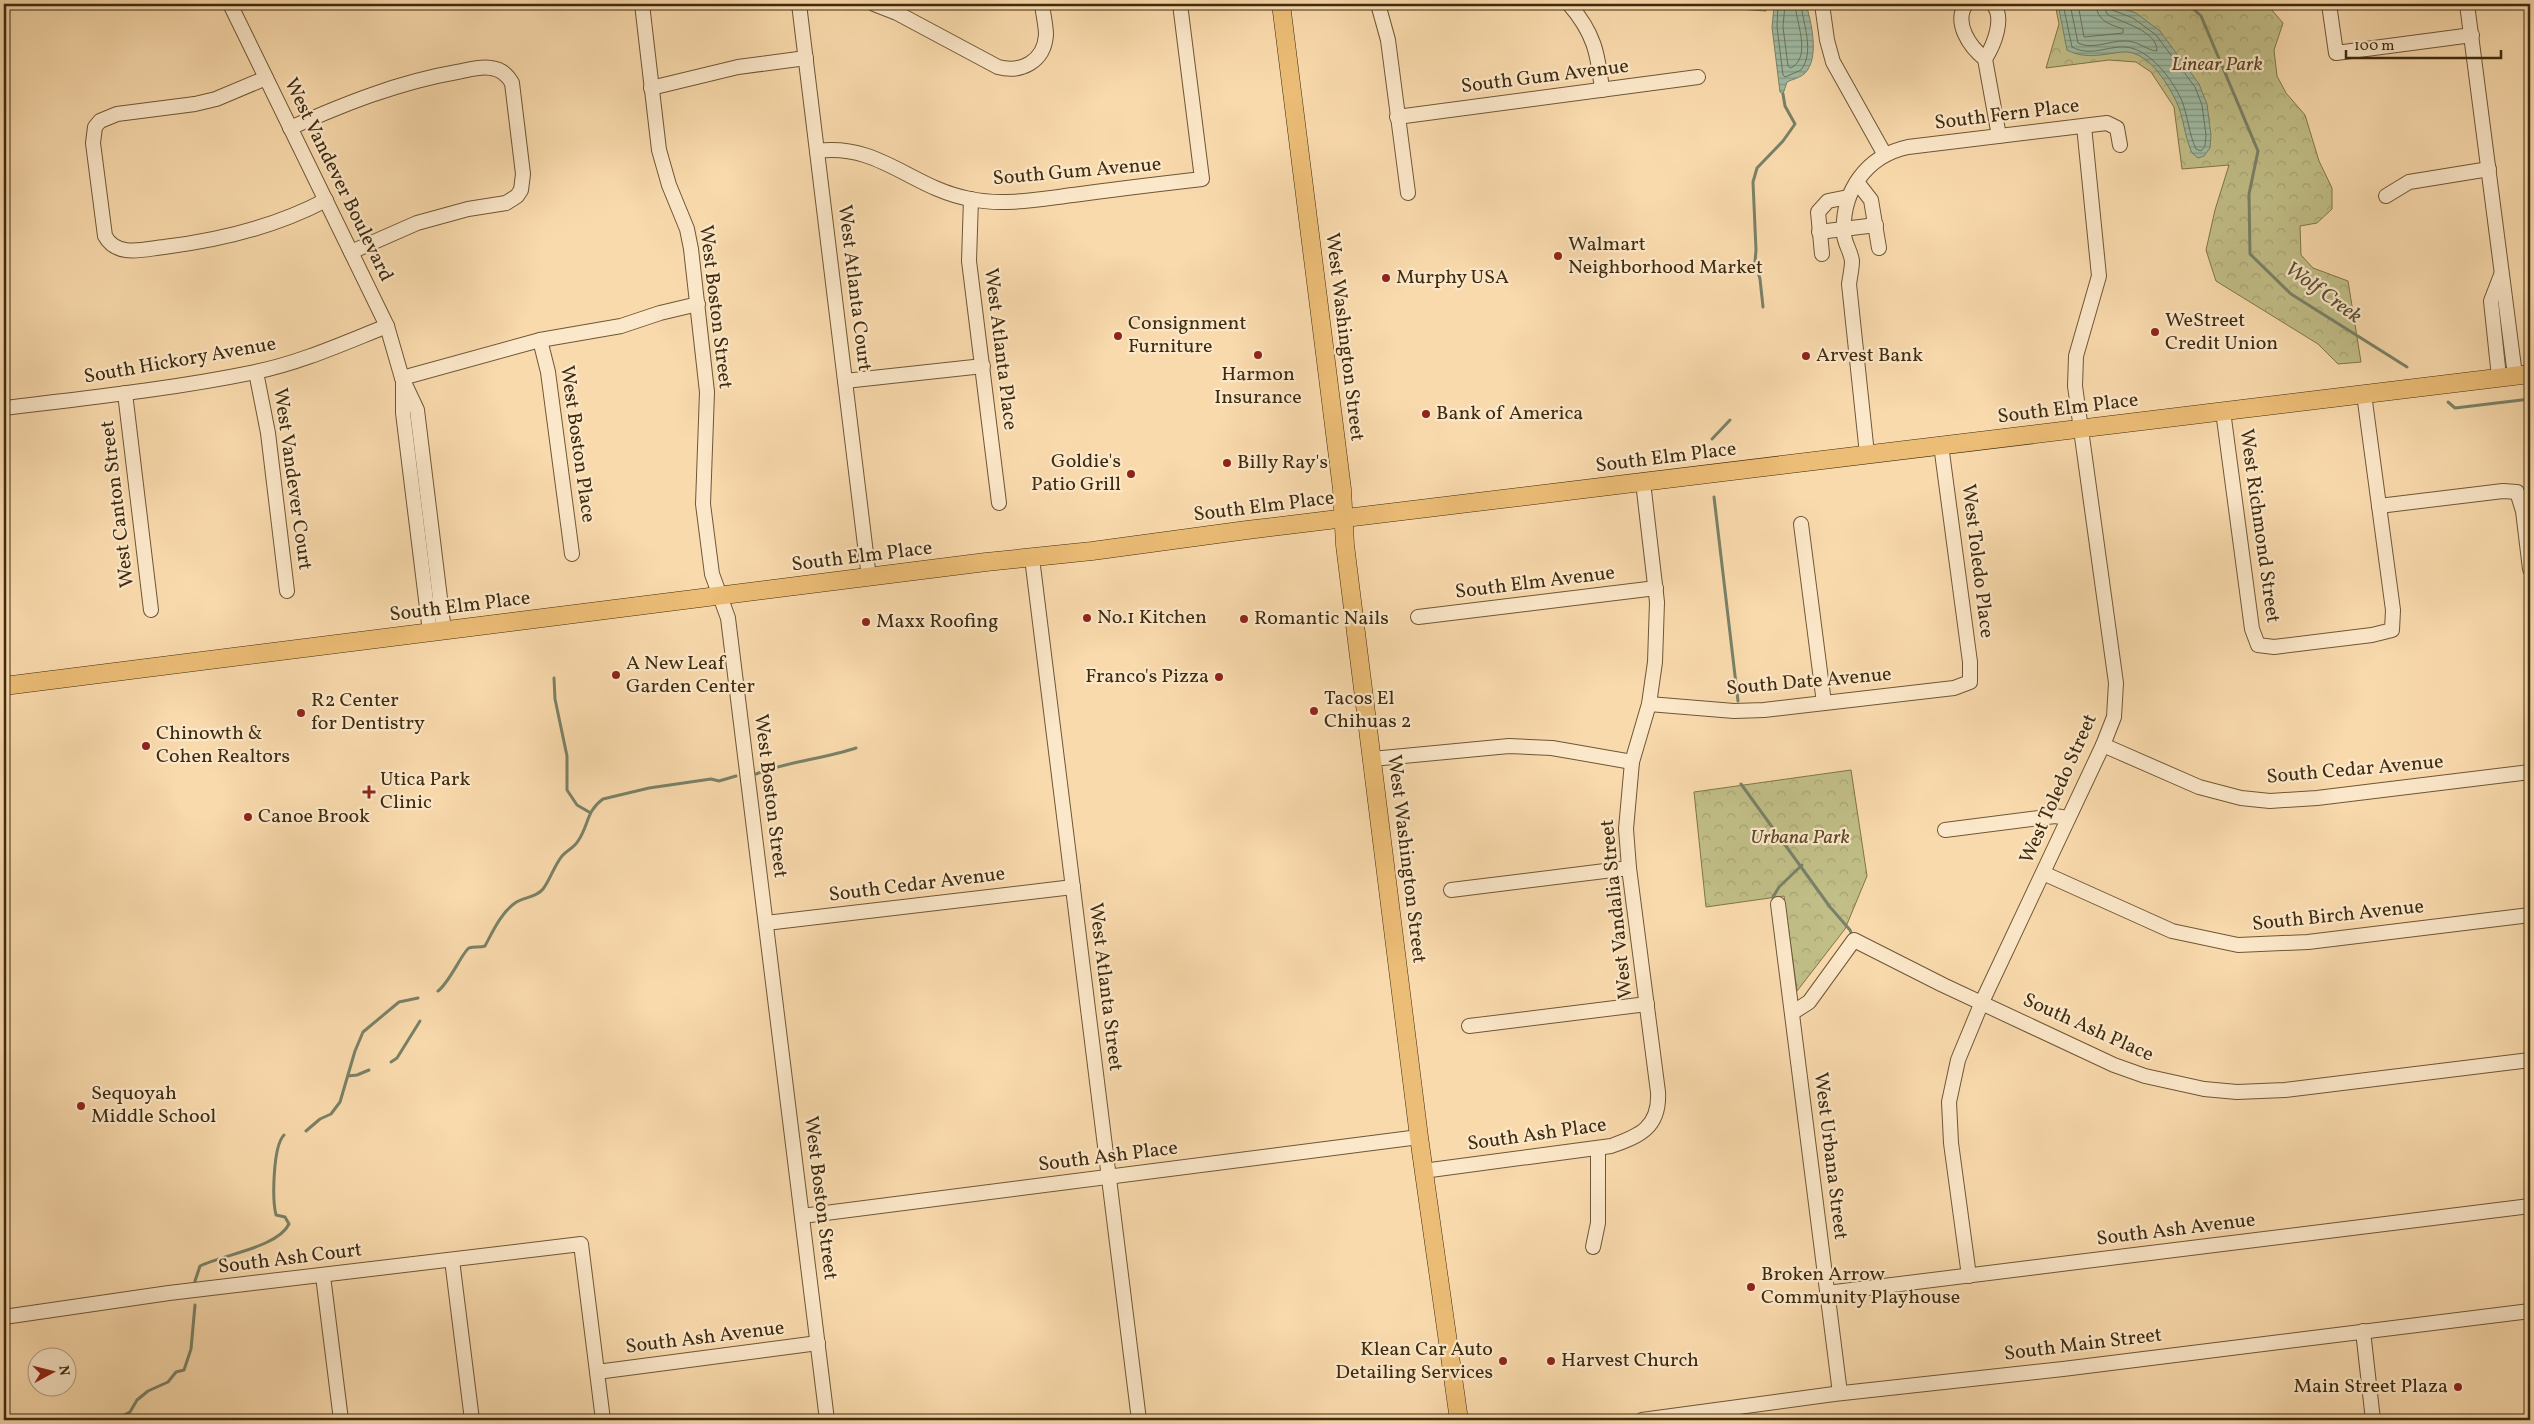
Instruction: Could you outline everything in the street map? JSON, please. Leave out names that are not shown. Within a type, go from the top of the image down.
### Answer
[{"type":"main road","name":"West Washington Street","points":[[1281,4],[1423,1171],[1459,1420]]},
{"type":"main road","name":"South Elm Place","points":[[4,686],[1343,518],[2515,376]]},
{"type":"street","name":"West Vandever Boulevard","points":[[230,4],[387,326],[402,378],[403,413],[437,631]]},
{"type":"street","name":"West Boston Street","points":[[642,4],[659,150],[669,185],[687,228],[698,304],[707,392],[703,504],[712,574],[728,618],[827,1420]]},
{"type":"street","name":"West Atlanta Court","points":[[799,4],[870,578]]},
{"type":"street","points":[[874,4],[896,13],[998,67],[1008,70],[1020,69],[1030,64],[1040,55],[1046,35],[1042,4]]},
{"type":"street","name":"South Gum Avenue","points":[[817,151],[835,148],[870,155],[942,192],[971,199],[1013,202],[1202,179],[1180,4]]},
{"type":"street","points":[[1378,4],[1388,40],[1408,193]]},
{"type":"street","points":[[1569,4],[1586,24],[1595,43],[1602,90]]},
{"type":"street","points":[[1822,4],[1827,40],[1833,62],[1884,155],[1857,182],[1848,197],[1845,208],[1844,239],[1852,261],[1849,284],[1867,454]]},
{"type":"street","points":[[1966,4],[1961,14],[1963,27],[1972,48],[1985,59],[1999,136]]},
{"type":"street","points":[[1985,59],[1993,48],[1997,29],[1997,10],[1992,4]]},
{"type":"street","points":[[2329,4],[2336,53],[2472,35]]},
{"type":"street","points":[[2467,4],[2515,376]]},
{"type":"street","points":[[651,88],[738,67],[806,58]]},
{"type":"street","points":[[290,128],[357,99],[417,80],[484,67],[500,71],[509,77],[513,90],[523,174],[521,190],[517,196],[506,203],[468,209],[417,223],[351,252]]},
{"type":"street","name":"South Gum Avenue","points":[[1397,117],[1698,77]]},
{"type":"street","points":[[266,78],[231,93],[195,104],[117,114],[100,121],[95,127],[94,152],[102,225],[108,243],[122,250],[130,251],[210,241],[259,228],[326,200]]},
{"type":"street","name":"South Fern Place","points":[[1884,155],[1908,147],[2107,123],[2113,125],[2118,133],[2120,145]]},
{"type":"street","name":"West Toledo Street","points":[[1969,1276],[1951,1143],[1950,1102],[1958,1060],[1982,1002],[2103,745],[2114,717],[2116,683],[2075,386],[2076,356],[2099,276],[2084,126]]},
{"type":"street","points":[[2386,196],[2409,182],[2489,170]]},
{"type":"street","points":[[1857,182],[1871,200],[1878,248]]},
{"type":"street","points":[[1822,254],[1817,218],[1820,207],[1828,201],[1848,197]]},
{"type":"street","name":"West Atlanta Place","points":[[971,199],[969,261],[999,503]]},
{"type":"street","points":[[1819,232],[1876,225]]},
{"type":"street","points":[[402,378],[540,340],[621,326],[660,313],[698,304]]},
{"type":"street","name":"South Hickory Avenue","points":[[4,408],[125,393],[256,372],[326,350],[387,326]]},
{"type":"street","name":"West Boston Place","points":[[540,340],[548,372],[572,554]]},
{"type":"street","points":[[845,381],[983,366]]},
{"type":"street","name":"West Vandever Court","points":[[256,372],[268,432],[287,591]]},
{"type":"street","name":"West Canton Street","points":[[125,393],[151,610]]},
{"type":"street","points":[[2364,394],[2379,506],[2503,491],[2517,492],[2523,511],[2530,570]]},
{"type":"street","name":"West Richmond Street","points":[[2223,412],[2252,629],[2258,645],[2274,647],[2372,635],[2392,630],[2393,610],[2379,506]]},
{"type":"street","name":"West Toledo Place","points":[[1941,445],[1970,662],[1970,682]]},
{"type":"street","name":"West Vandalia Street","points":[[1643,482],[1656,588],[1655,662],[1649,704],[1632,762],[1627,807],[1629,868],[1659,1102],[1657,1112],[1650,1124]]},
{"type":"street","points":[[1800,524],[1824,704]]},
{"type":"street","name":"West Atlanta Street","points":[[1032,558],[1140,1420]]},
{"type":"street","name":"South Elm Avenue","points":[[1418,617],[1656,588]]},
{"type":"street","name":"South Date Avenue","points":[[1649,704],[1734,711],[1824,704],[1954,688],[1970,682]]},
{"type":"street","name":"South Cedar Avenue","points":[[2103,745],[2205,789],[2241,798],[2270,801],[2317,798],[2530,772]]},
{"type":"street","points":[[1372,759],[1510,746],[1552,748],[1632,762]]},
{"type":"street","points":[[1945,830],[2055,816],[2068,818]]},
{"type":"street","points":[[1451,890],[1629,868]]},
{"type":"street","name":"South Birch Avenue","points":[[2043,873],[2172,931],[2238,945],[2308,942],[2530,915]]},
{"type":"street","name":"South Cedar Avenue","points":[[766,923],[1073,887]]},
{"type":"street","name":"West Urbana Street","points":[[1778,904],[1840,1393]]},
{"type":"street","name":"South Ash Place","points":[[1792,1012],[1809,1002],[1854,940],[2114,1064],[2145,1076],[2204,1089],[2237,1092],[2285,1090],[2530,1060]]},
{"type":"street","points":[[1469,1026],[1647,1004]]},
{"type":"street","name":"South Ash Place","points":[[1423,1171],[1598,1149],[1636,1137],[1650,1124]]},
{"type":"street","name":"South Ash Place","points":[[802,1216],[1419,1137]]},
{"type":"street","points":[[1593,1247],[1598,1222],[1598,1149]]},
{"type":"street","name":"South Ash Avenue","points":[[1827,1293],[2530,1206]]},
{"type":"street","name":"South Ash Court","points":[[4,1317],[169,1293],[581,1244],[597,1372]]},
{"type":"street","points":[[452,1260],[472,1420]]},
{"type":"street","points":[[323,1276],[341,1420]]},
{"type":"street","name":"South Main Street","points":[[1642,1420],[1840,1393],[2530,1311]]},
{"type":"street","points":[[2363,1331],[2373,1420]]},
{"type":"street","name":"South Ash Avenue","points":[[597,1372],[818,1343]]},
{"type":"street","points":[[597,1372],[603,1420]]},
{"type":"green space","points":[[1672,4],[1768,4],[1766,11]]},
{"type":"green space","name":"Linear Park","points":[[2055,4],[2271,4],[2271,9],[2283,23],[2274,50],[2277,76],[2286,93],[2305,115],[2319,161],[2332,188],[2332,209],[2317,223],[2300,226],[2301,255],[2313,268],[2348,281],[2361,362],[2338,364],[2318,344],[2216,281],[2206,250],[2215,210],[2229,165],[2182,169],[2174,107],[2151,72],[2136,62],[2109,60],[2046,68],[2059,24]]},
{"type":"green space","name":"Urbana Park","points":[[1851,770],[1867,876],[1845,929],[1797,991],[1784,896],[1706,907],[1694,792]]},
{"type":"water","points":[[1773,4],[1806,4],[1813,39],[1810,66],[1803,75],[1787,82],[1783,94],[1780,92],[1772,27]]},
{"type":"water","points":[[2058,4],[2108,4],[2136,13],[2160,31],[2199,84],[2207,104],[2211,135],[2210,148],[2204,156],[2198,158],[2192,153],[2176,101],[2162,77],[2148,62],[2132,53],[2123,52],[2088,56],[2067,50]]},
{"type":"waterway","name":"Wolf Creek","points":[[2188,4],[2201,16],[2258,151],[2249,194],[2250,254],[2291,294],[2407,367]]},
{"type":"waterway","points":[[1763,307],[1760,279],[1755,262],[1753,182],[1757,168],[1783,141],[1795,124],[1785,106],[1783,94]]},
{"type":"waterway","name":"Wolf Creek","points":[[2448,402],[2455,408],[2530,399]]},
{"type":"waterway","points":[[1712,439],[1730,420]]},
{"type":"waterway","points":[[1714,497],[1738,701]]},
{"type":"waterway","points":[[554,678],[555,699],[567,756],[567,790],[577,805],[589,812]]},
{"type":"waterway","points":[[756,774],[856,748]]},
{"type":"waterway","points":[[438,991],[443,987],[466,950],[471,947],[485,946],[510,907],[518,901],[537,894],[543,889],[562,856],[575,845],[582,835],[593,808],[603,799],[649,788],[711,779],[719,781],[736,776]]},
{"type":"waterway","points":[[1741,784],[1830,907],[1850,930],[1853,937]]},
{"type":"waterway","points":[[1776,902],[1773,897],[1779,887],[1802,865]]},
{"type":"waterway","points":[[306,1131],[320,1119],[331,1114],[340,1102],[355,1051],[363,1032],[399,1002],[418,998]]},
{"type":"waterway","points":[[391,1062],[397,1058],[420,1021]]},
{"type":"waterway","points":[[348,1076],[357,1075],[369,1070]]},
{"type":"waterway","points":[[195,1281],[200,1266],[274,1239],[289,1224],[285,1217],[276,1215],[274,1197],[274,1173],[280,1141],[284,1135]]},
{"type":"waterway","points":[[114,1420],[130,1412],[137,1400],[148,1391],[168,1382],[176,1372],[184,1370],[191,1349],[195,1305]]},
{"type":"place","name":"Walmart Neighborhood Market","points":[[1558,256]]},
{"type":"place","name":"Murphy USA","points":[[1386,278]]},
{"type":"place","name":"WeStreet Credit Union","points":[[2155,332]]},
{"type":"place","name":"Consignment Furniture","points":[[1118,336]]},
{"type":"place","name":"Harmon Insurance","points":[[1258,355]]},
{"type":"place","name":"Arvest Bank","points":[[1806,356]]},
{"type":"place","name":"Bank of America","points":[[1426,414]]},
{"type":"place","name":"Billy Ray's","points":[[1227,463]]},
{"type":"place","name":"Goldie's Patio Grill","points":[[1131,474]]},
{"type":"place","name":"No.1 Kitchen","points":[[1087,618]]},
{"type":"place","name":"Romantic Nails","points":[[1244,619]]},
{"type":"place","name":"Maxx Roofing","points":[[866,622]]},
{"type":"place","name":"A New Leaf Garden Center","points":[[616,675]]},
{"type":"place","name":"Franco's Pizza","points":[[1219,677]]},
{"type":"place","name":"Tacos El Chihuas 2","points":[[1314,711]]},
{"type":"place","name":"R2 Center for Dentistry","points":[[301,713]]},
{"type":"place","name":"Chinowth & Cohen Realtors","points":[[146,746]]},
{"type":"place","name":"Utica Park Clinic","points":[[369,792]]},
{"type":"place","name":"Canoe Brook","points":[[248,817]]},
{"type":"place","name":"Sequoyah Middle School","points":[[81,1106]]},
{"type":"place","name":"Broken Arrow Community Playhouse","points":[[1751,1287]]},
{"type":"place","name":"Klean Car Auto Detailing Services","points":[[1503,1361]]},
{"type":"place","name":"Harvest Church","points":[[1551,1361]]},
{"type":"place","name":"Main Street Plaza","points":[[2458,1387]]}]
